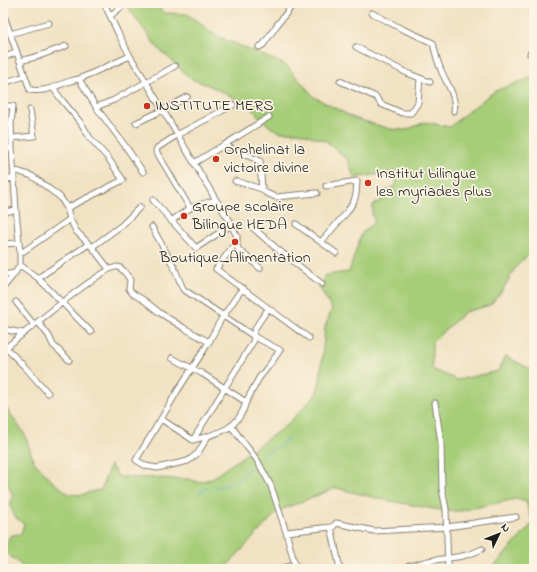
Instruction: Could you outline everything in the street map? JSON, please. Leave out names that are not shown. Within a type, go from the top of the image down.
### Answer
[{"type":"street","points":[[104,3],[130,56],[230,221],[237,236],[236,242],[238,250],[260,268]]},
{"type":"street","points":[[110,16],[126,3]]},
{"type":"street","points":[[259,47],[263,44],[291,7],[291,3]]},
{"type":"street","points":[[372,12],[402,29],[433,42],[441,70],[453,97],[454,111]]},
{"type":"street","points":[[3,13],[18,52],[30,90],[41,91],[53,88],[67,81],[79,79],[130,56]]},
{"type":"street","points":[[10,34],[49,23]]},
{"type":"street","points":[[20,61],[66,46]]},
{"type":"street","points":[[356,47],[407,73],[430,82]]},
{"type":"street","points":[[530,54],[534,47]]},
{"type":"street","points":[[3,58],[18,52]]},
{"type":"street","points":[[96,107],[112,101],[175,66]]},
{"type":"street","points":[[3,84],[25,76]]},
{"type":"street","points":[[340,81],[376,97],[381,104],[402,114],[412,113],[418,103],[420,78]]},
{"type":"street","points":[[79,79],[96,107],[143,172]]},
{"type":"street","points":[[53,88],[82,123],[90,138],[108,158],[123,180],[67,208]]},
{"type":"street","points":[[136,123],[187,97]]},
{"type":"street","points":[[190,208],[156,151],[157,148],[177,135],[233,105]]},
{"type":"street","points":[[3,106],[13,106],[11,124],[12,148],[20,252],[20,265],[15,274],[3,288]]},
{"type":"street","points":[[12,138],[34,136],[30,110]]},
{"type":"street","points":[[194,163],[269,117]]},
{"type":"street","points":[[3,124],[11,124]]},
{"type":"street","points":[[224,145],[260,161],[262,189]]},
{"type":"street","points":[[3,149],[12,148]]},
{"type":"street","points":[[14,170],[32,176],[60,197],[67,208],[70,219],[76,231],[109,269]]},
{"type":"street","points":[[3,180],[14,178]]},
{"type":"street","points":[[235,181],[262,189],[266,193],[276,197],[317,193]]},
{"type":"street","points":[[321,242],[347,212],[354,201],[357,182],[326,186]]},
{"type":"street","points":[[153,200],[196,248],[231,225]]},
{"type":"street","points":[[171,221],[190,208],[216,200]]},
{"type":"street","points":[[38,278],[122,225],[140,207]]},
{"type":"street","points":[[3,212],[16,210]]},
{"type":"street","points":[[20,252],[24,251],[70,219]]},
{"type":"street","points":[[296,224],[336,253]]},
{"type":"street","points":[[152,227],[174,267],[183,289],[255,337],[280,350],[259,378],[235,423],[218,434],[193,440],[161,419]]},
{"type":"street","points":[[252,227],[322,284]]},
{"type":"street","points":[[236,242],[216,268],[268,309],[309,338]]},
{"type":"street","points":[[3,244],[19,243]]},
{"type":"street","points":[[20,265],[38,278],[91,332]]},
{"type":"street","points":[[48,393],[24,366],[4,348],[92,280],[116,266],[119,267],[130,280],[129,289],[132,293],[146,301],[160,313],[209,342]]},
{"type":"street","points":[[3,275],[15,274]]},
{"type":"street","points":[[208,436],[198,452],[188,461],[157,468],[146,466],[136,460],[172,399],[209,342],[238,293],[243,288]]},
{"type":"street","points":[[16,302],[49,336],[53,345],[68,360]]},
{"type":"street","points":[[193,440],[253,342],[255,337],[254,332],[268,309]]},
{"type":"street","points":[[3,330],[23,333]]},
{"type":"street","points":[[172,358],[192,368],[246,402]]},
{"type":"street","points":[[435,403],[441,443],[442,489],[446,509],[448,569]]},
{"type":"street","points":[[231,426],[257,460],[271,486],[296,567],[279,569]]},
{"type":"street","points":[[286,532],[334,527],[336,523],[374,531],[447,528],[516,516]]},
{"type":"street","points":[[331,527],[340,569]]},
{"type":"street","points":[[409,569],[409,566],[428,561],[458,558],[473,554],[482,548]]},
{"type":"green space","points":[[132,3],[156,3],[163,13],[187,14],[217,36],[286,65],[314,97],[354,118],[390,129],[406,130],[425,122],[450,127],[495,91],[534,76],[534,249],[516,267],[502,291],[490,305],[465,312],[432,343],[432,369],[457,380],[498,371],[505,356],[534,371],[534,569],[490,569],[533,523],[526,502],[516,499],[460,511],[445,511],[380,499],[336,488],[278,511],[224,569],[24,569],[4,551],[3,545],[11,535],[21,534],[24,524],[16,518],[10,506],[12,499],[11,491],[6,482],[3,483],[3,403],[25,435],[34,462],[53,482],[69,494],[81,495],[101,490],[110,465],[119,477],[188,479],[198,482],[211,479],[287,425],[316,394],[320,381],[325,327],[332,309],[319,287],[325,275],[349,272],[362,233],[375,221],[372,215],[373,205],[383,199],[383,193],[397,184],[393,172],[354,178],[348,160],[326,141],[299,132],[280,132],[270,127],[245,103],[208,85],[191,79],[156,46],[127,6]]},
{"type":"waterway","points":[[259,459],[288,439]]},
{"type":"waterway","points":[[199,493],[210,487],[221,487],[238,480],[255,462]]},
{"type":"place","name":"INSTITUTE MERS","points":[[147,106]]},
{"type":"place","name":"Orphelinat la victoire divine","points":[[216,159]]},
{"type":"place","name":"Institut bilingue les myriades plus","points":[[368,183]]},
{"type":"place","name":"Groupe scolaire Bilingue HEDA","points":[[184,216]]},
{"type":"place","name":"Boutique_Alimentation","points":[[235,242]]}]
